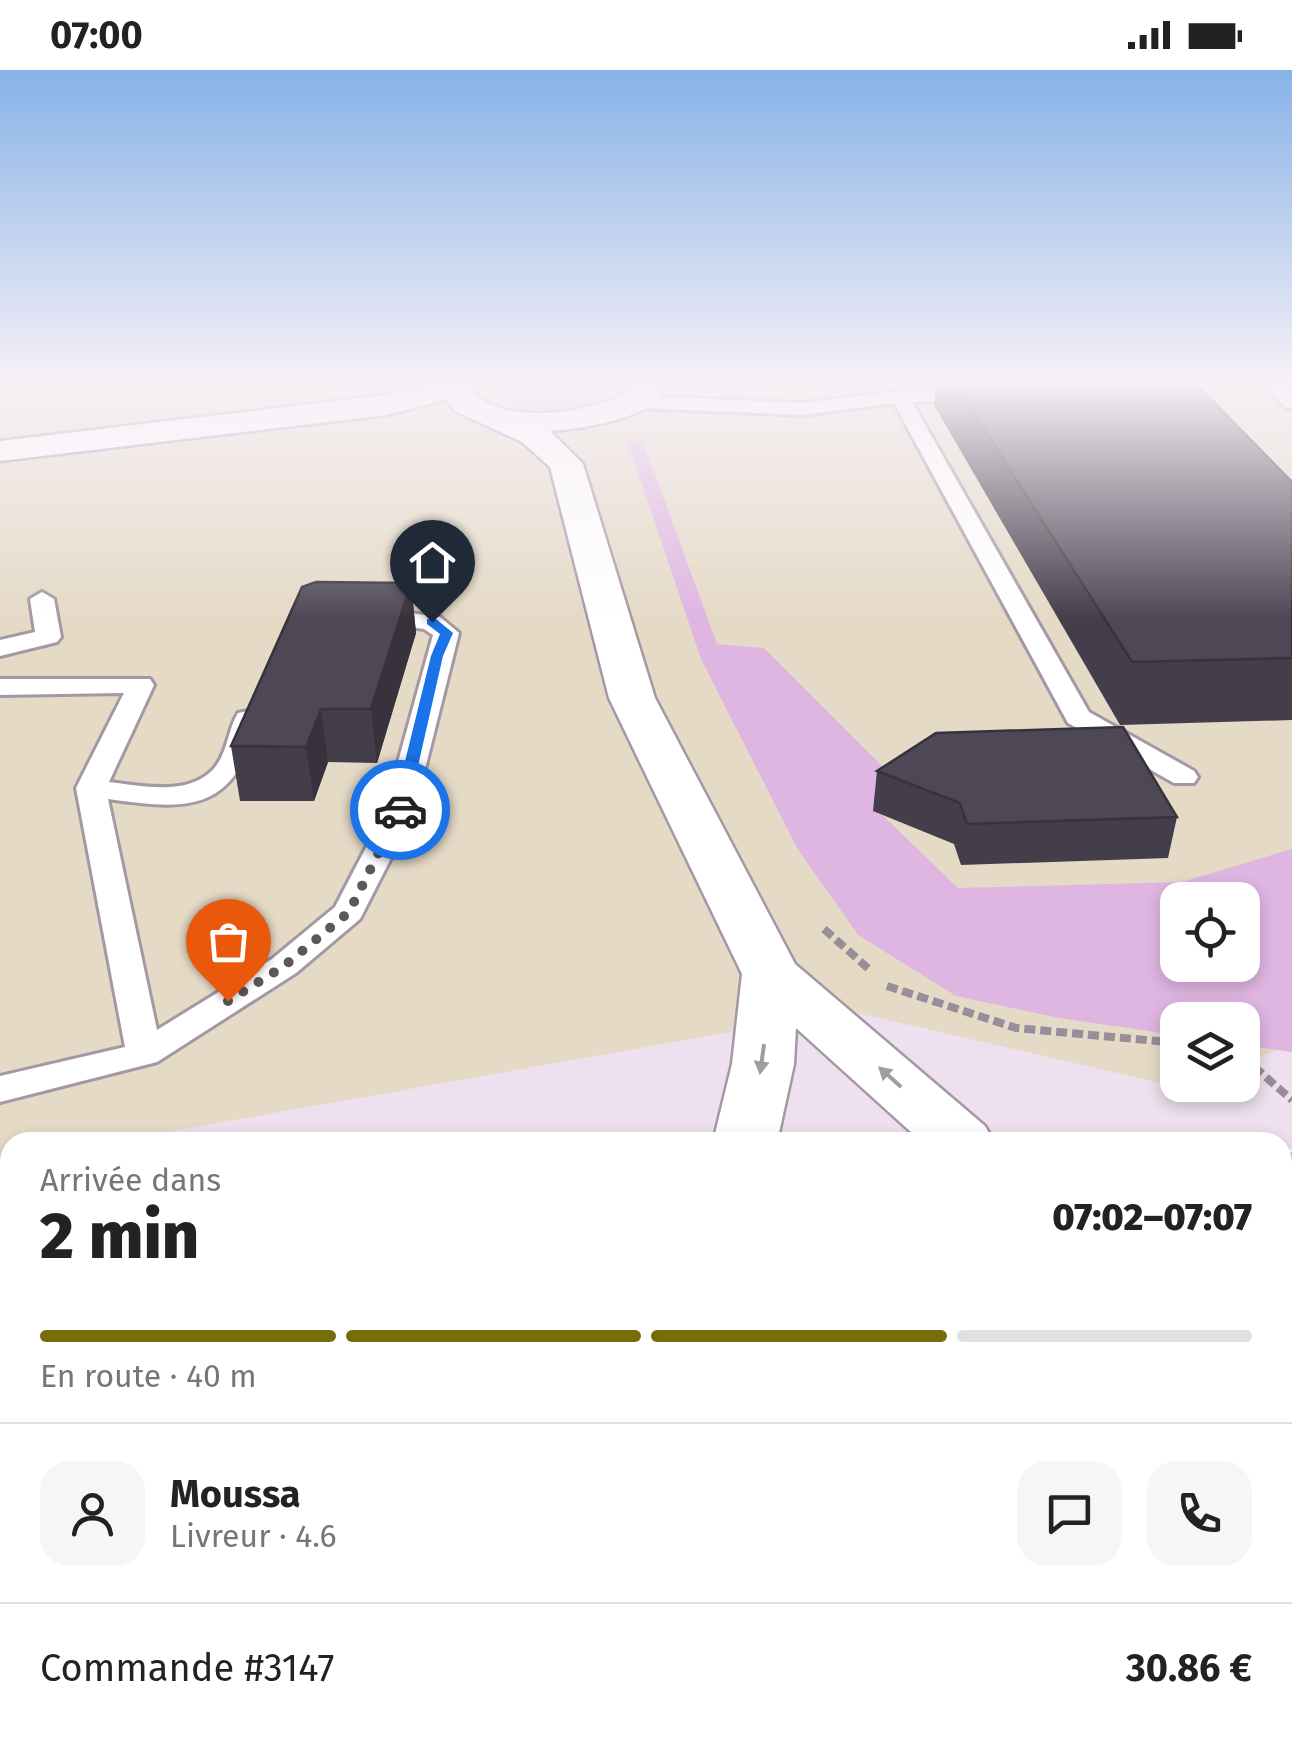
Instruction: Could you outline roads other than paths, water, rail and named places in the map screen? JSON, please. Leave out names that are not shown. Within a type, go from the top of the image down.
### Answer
[{"type":"street","points":[[563,462],[632,698],[770,974],[951,1132]]},
{"type":"street","points":[[747,1132],[763,1064],[770,974]]},
{"type":"lane","points":[[936,462],[1078,717],[1184,777]]},
{"type":"lane","points":[[0,648],[48,637],[42,599]]},
{"type":"lane","points":[[0,1089],[144,1054],[284,966],[349,912],[400,813],[437,656],[446,633],[432,622],[401,616],[350,615]]},
{"type":"lane","points":[[91,788],[180,794],[209,787],[228,770],[263,684]]},
{"type":"lane","points":[[0,687],[141,685],[91,788],[144,1054]]}]
